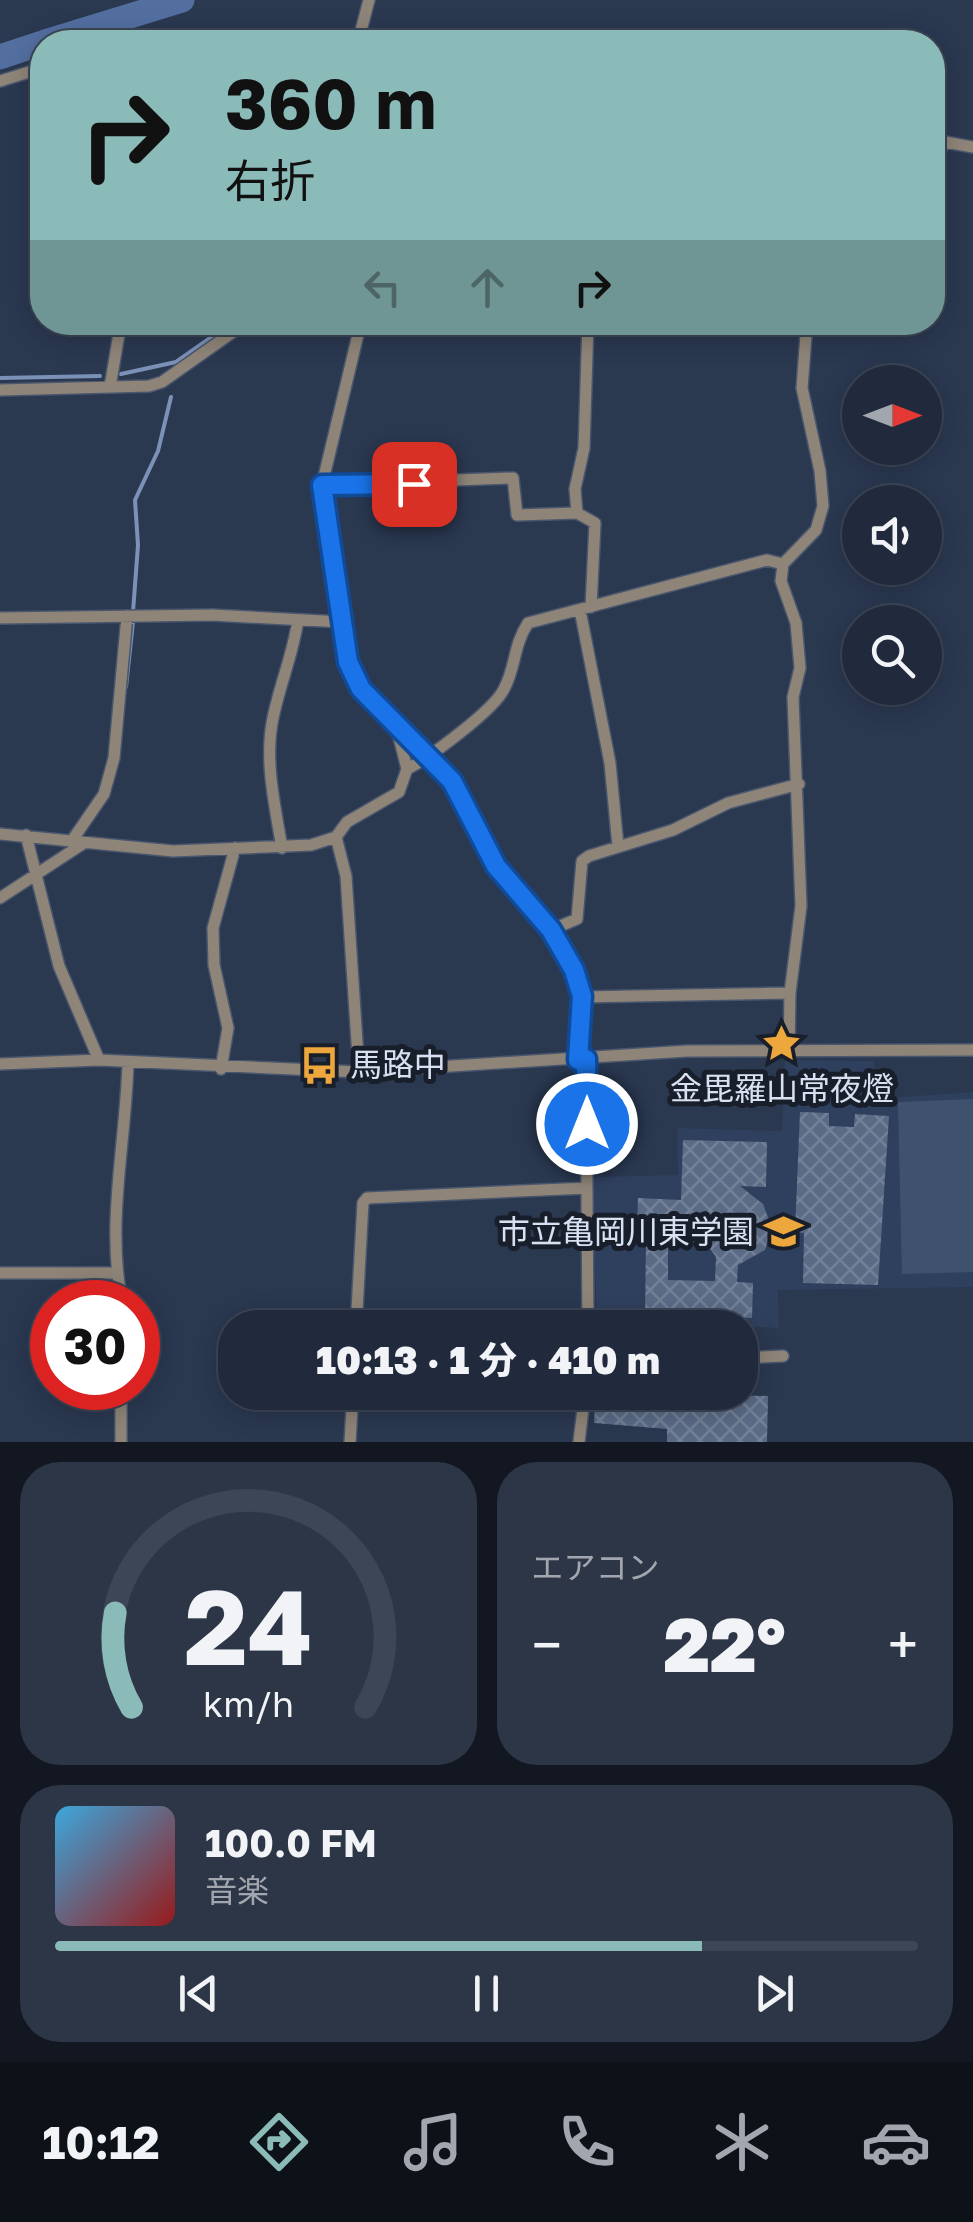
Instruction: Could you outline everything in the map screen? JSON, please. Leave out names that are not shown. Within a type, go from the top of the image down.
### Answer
[{"type":"street","points":[[361,30],[368,0]]},
{"type":"street","points":[[0,82],[30,72]]},
{"type":"street","points":[[945,143],[973,146]]},
{"type":"street","points":[[110,387],[119,335]]},
{"type":"street","points":[[0,390],[162,382],[229,335]]},
{"type":"street","points":[[358,335],[322,485],[348,662],[361,689],[432,756],[452,781],[496,866],[551,930],[574,970],[582,996],[588,1310]]},
{"type":"street","points":[[577,513],[575,489],[584,448],[588,335]]},
{"type":"street","points":[[789,1052],[790,992],[801,906],[793,697],[798,653],[796,623],[781,581],[783,564],[816,530],[823,506],[820,470],[802,388],[806,335]]},
{"type":"street","points":[[322,485],[513,478],[517,515],[577,513],[595,523],[586,609],[610,763],[618,846]]},
{"type":"street","points":[[408,770],[432,756],[504,690],[515,643],[528,623],[767,560],[783,564]]},
{"type":"street","points":[[0,618],[127,616],[342,622]]},
{"type":"street","points":[[0,898],[36,878],[78,842],[104,794],[114,758],[127,616]]},
{"type":"street","points":[[282,848],[270,751],[273,719],[293,655],[298,620]]},
{"type":"street","points":[[0,834],[173,852],[282,848],[336,836],[346,822],[399,792],[408,770],[396,725]]},
{"type":"street","points":[[551,930],[577,919],[582,861],[673,830],[728,802],[799,784]]},
{"type":"street","points":[[26,836],[59,966],[98,1060]]},
{"type":"street","points":[[336,836],[346,876],[359,1072]]},
{"type":"street","points":[[221,1069],[228,1028],[214,965],[213,928],[235,848]]},
{"type":"street","points":[[582,996],[790,992]]},
{"type":"street","points":[[0,1064],[98,1060],[221,1069],[359,1072],[687,1051],[973,1050]]},
{"type":"street","points":[[117,1280],[117,1176],[128,1062]]},
{"type":"street","points":[[357,1310],[363,1203],[368,1198],[587,1188]]},
{"type":"street","points":[[0,1272],[116,1273]]},
{"type":"street","points":[[758,1357],[783,1356]]},
{"type":"street","points":[[121,1410],[121,1442]]},
{"type":"street","points":[[350,1442],[352,1410]]},
{"type":"street","points":[[579,1442],[583,1410]]},
{"type":"shaded area","name":"市立亀岡川東学園","points":[[785,1060],[874,1061],[876,1099],[973,1092],[973,1287],[778,1290],[779,1328],[758,1327],[758,1310],[597,1310],[592,1177],[678,1175],[677,1128],[782,1131]]},
{"type":"shaded area","points":[[973,1099],[973,1272],[902,1274],[898,1102]]},
{"type":"building","points":[[800,1112],[829,1113],[829,1126],[854,1127],[855,1114],[889,1116],[878,1285],[803,1283],[804,1233],[795,1232]]},
{"type":"building","points":[[683,1140],[767,1142],[766,1187],[740,1186],[763,1204],[772,1228],[765,1250],[738,1265],[737,1282],[753,1283],[752,1310],[645,1310],[646,1241],[644,1231],[637,1230],[638,1198],[681,1200]],"holes":[[[668,1242],[706,1243],[716,1257],[715,1281],[668,1280]]]},
{"type":"building","points":[[758,1396],[768,1396],[767,1442],[667,1442],[667,1429],[594,1423],[595,1410],[758,1410]]},
{"type":"waterway","points":[[84,30],[182,0]]},
{"type":"waterway","points":[[0,57],[30,47]]},
{"type":"waterway","points":[[121,374],[176,362],[214,335]]},
{"type":"waterway","points":[[0,378],[100,376]]},
{"type":"waterway","points":[[133,612],[138,545],[135,500],[158,451],[171,397]]},
{"type":"waterway","points":[[126,687],[133,622]]},
{"type":"place","name":"金毘羅山常夜燈","points":[[782,1044]]},
{"type":"place","name":"馬路中","points":[[320,1065]]},
{"type":"place","name":"市立亀岡川東学園","points":[[784,1232]]},
{"type":"route","points":[[414,484],[322,485],[348,662],[361,689],[432,756],[452,781],[496,866],[551,930],[574,970],[582,996],[577,1027],[578,1060],[586,1059],[587,1124]]}]
